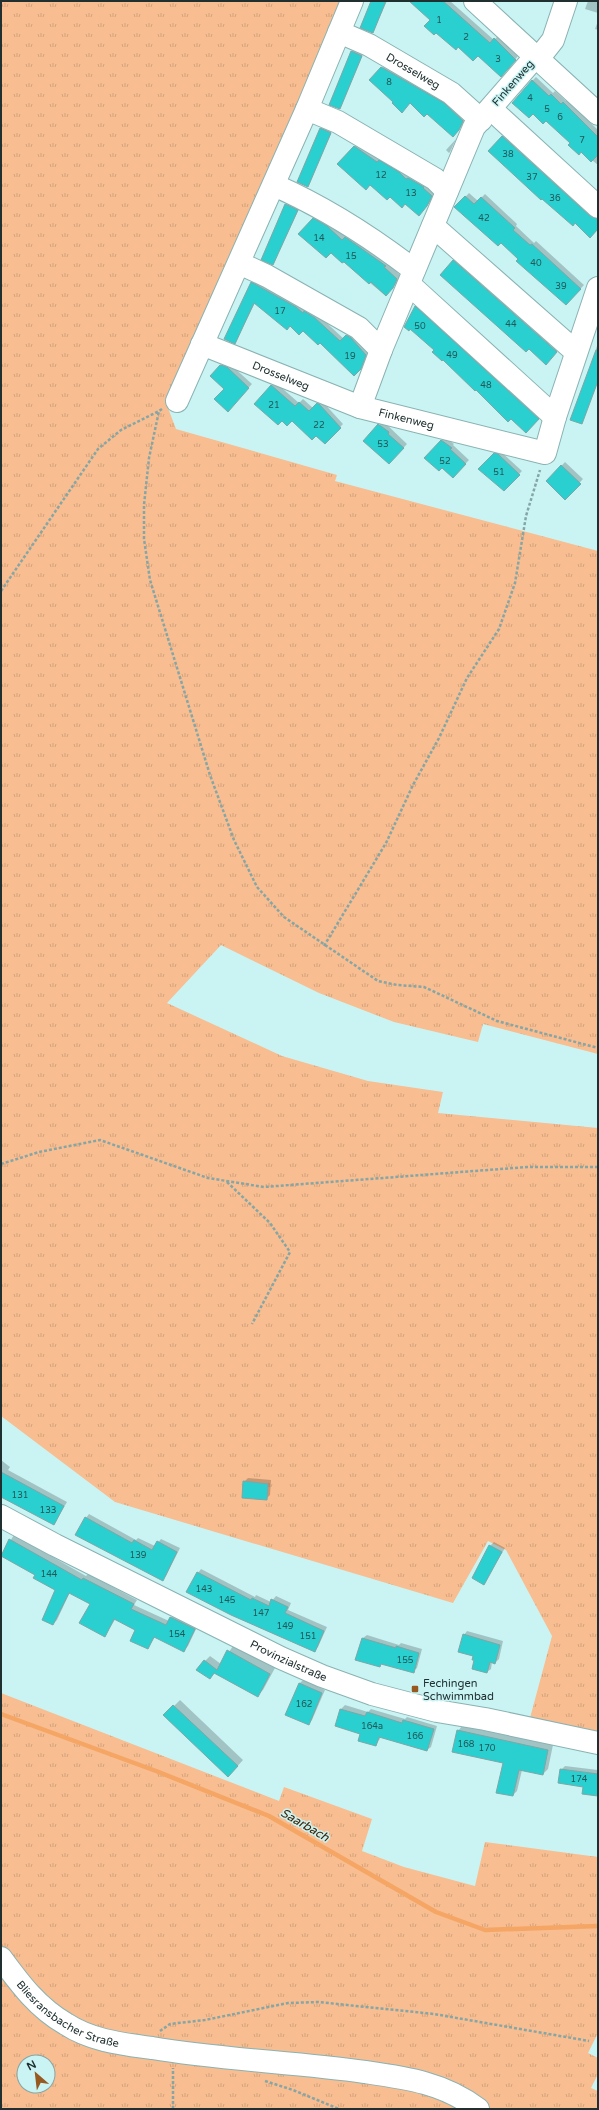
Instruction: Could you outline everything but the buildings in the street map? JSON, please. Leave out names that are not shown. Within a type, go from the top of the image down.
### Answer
[{"type":"main road","points":[[168,406],[202,344],[239,263],[307,109],[352,1]]},
{"type":"main road","points":[[475,1],[598,114]]},
{"type":"main road","name":"Finkenweg","points":[[545,453],[360,407],[474,127],[552,40],[566,1]]},
{"type":"main road","name":"Drosselweg","points":[[339,32],[369,45],[486,114]]},
{"type":"main road","points":[[307,109],[338,122],[421,170],[435,179],[447,191]]},
{"type":"main road","name":"Finkenweg","points":[[486,114],[598,207]]},
{"type":"main road","points":[[274,185],[303,198],[382,245],[412,278],[555,417]]},
{"type":"main road","points":[[433,226],[576,352]]},
{"type":"main road","points":[[239,263],[267,276],[359,328],[382,350]]},
{"type":"main road","points":[[545,453],[555,417],[598,288]]},
{"type":"main road","name":"Drosselweg","points":[[202,344],[360,407]]},
{"type":"main road","name":"Provinzialstraße","points":[[1,1516],[55,1545],[281,1658],[322,1676],[372,1694],[437,1711],[485,1719],[598,1743]]},
{"type":"main road","name":"Bliesransbacher Straße","points":[[1,1958],[25,1991],[48,2012],[67,2025],[92,2036],[120,2045],[220,2057],[317,2065],[400,2077],[429,2084],[459,2095],[478,2109]]},
{"type":"path","points":[[1,591],[98,449],[121,430],[168,406]]},
{"type":"path","points":[[168,406],[149,458],[144,505],[144,539],[150,580],[210,775],[234,840],[257,887],[284,918],[378,981],[397,985],[424,987],[496,1021],[598,1048]]},
{"type":"path","points":[[324,946],[386,843],[412,785],[439,738],[467,678],[499,629],[515,583],[526,516],[545,453]]},
{"type":"path","points":[[1,1164],[39,1152],[100,1140],[208,1178],[264,1187],[527,1167],[598,1168]]},
{"type":"path","points":[[227,1181],[270,1223],[290,1252],[252,1324]]},
{"type":"path","points":[[148,2048],[157,2034],[170,2024],[205,2020],[288,2003],[318,2002],[434,2014],[589,2041]]},
{"type":"path","points":[[173,2068],[173,2109]]},
{"type":"path","points":[[259,2079],[293,2090],[339,2109]]},
{"type":"green space","points":[[1,1],[343,1],[324,48],[165,400],[176,429],[337,475],[335,481],[598,551],[598,1054],[483,1024],[478,1042],[394,1022],[319,993],[221,945],[167,1003],[282,1056],[368,1081],[443,1092],[438,1113],[598,1128],[598,1732],[530,1718],[552,1636],[506,1550],[488,1541],[453,1603],[115,1502],[1,1416]]},
{"type":"green space","points":[[1,1693],[279,1801],[284,1787],[372,1819],[362,1851],[404,1867],[475,1886],[485,1842],[598,1857],[598,2033],[588,2053],[598,2058],[598,2074],[591,2088],[598,2091],[598,2109],[1,2109]]},
{"type":"waterway","name":"Saarbach","points":[[1,1714],[156,1771],[269,1816],[436,1912],[485,1930],[598,1926]]},
{"type":"place","name":"Fechingen Schwimmbad","points":[[415,1689]]}]
